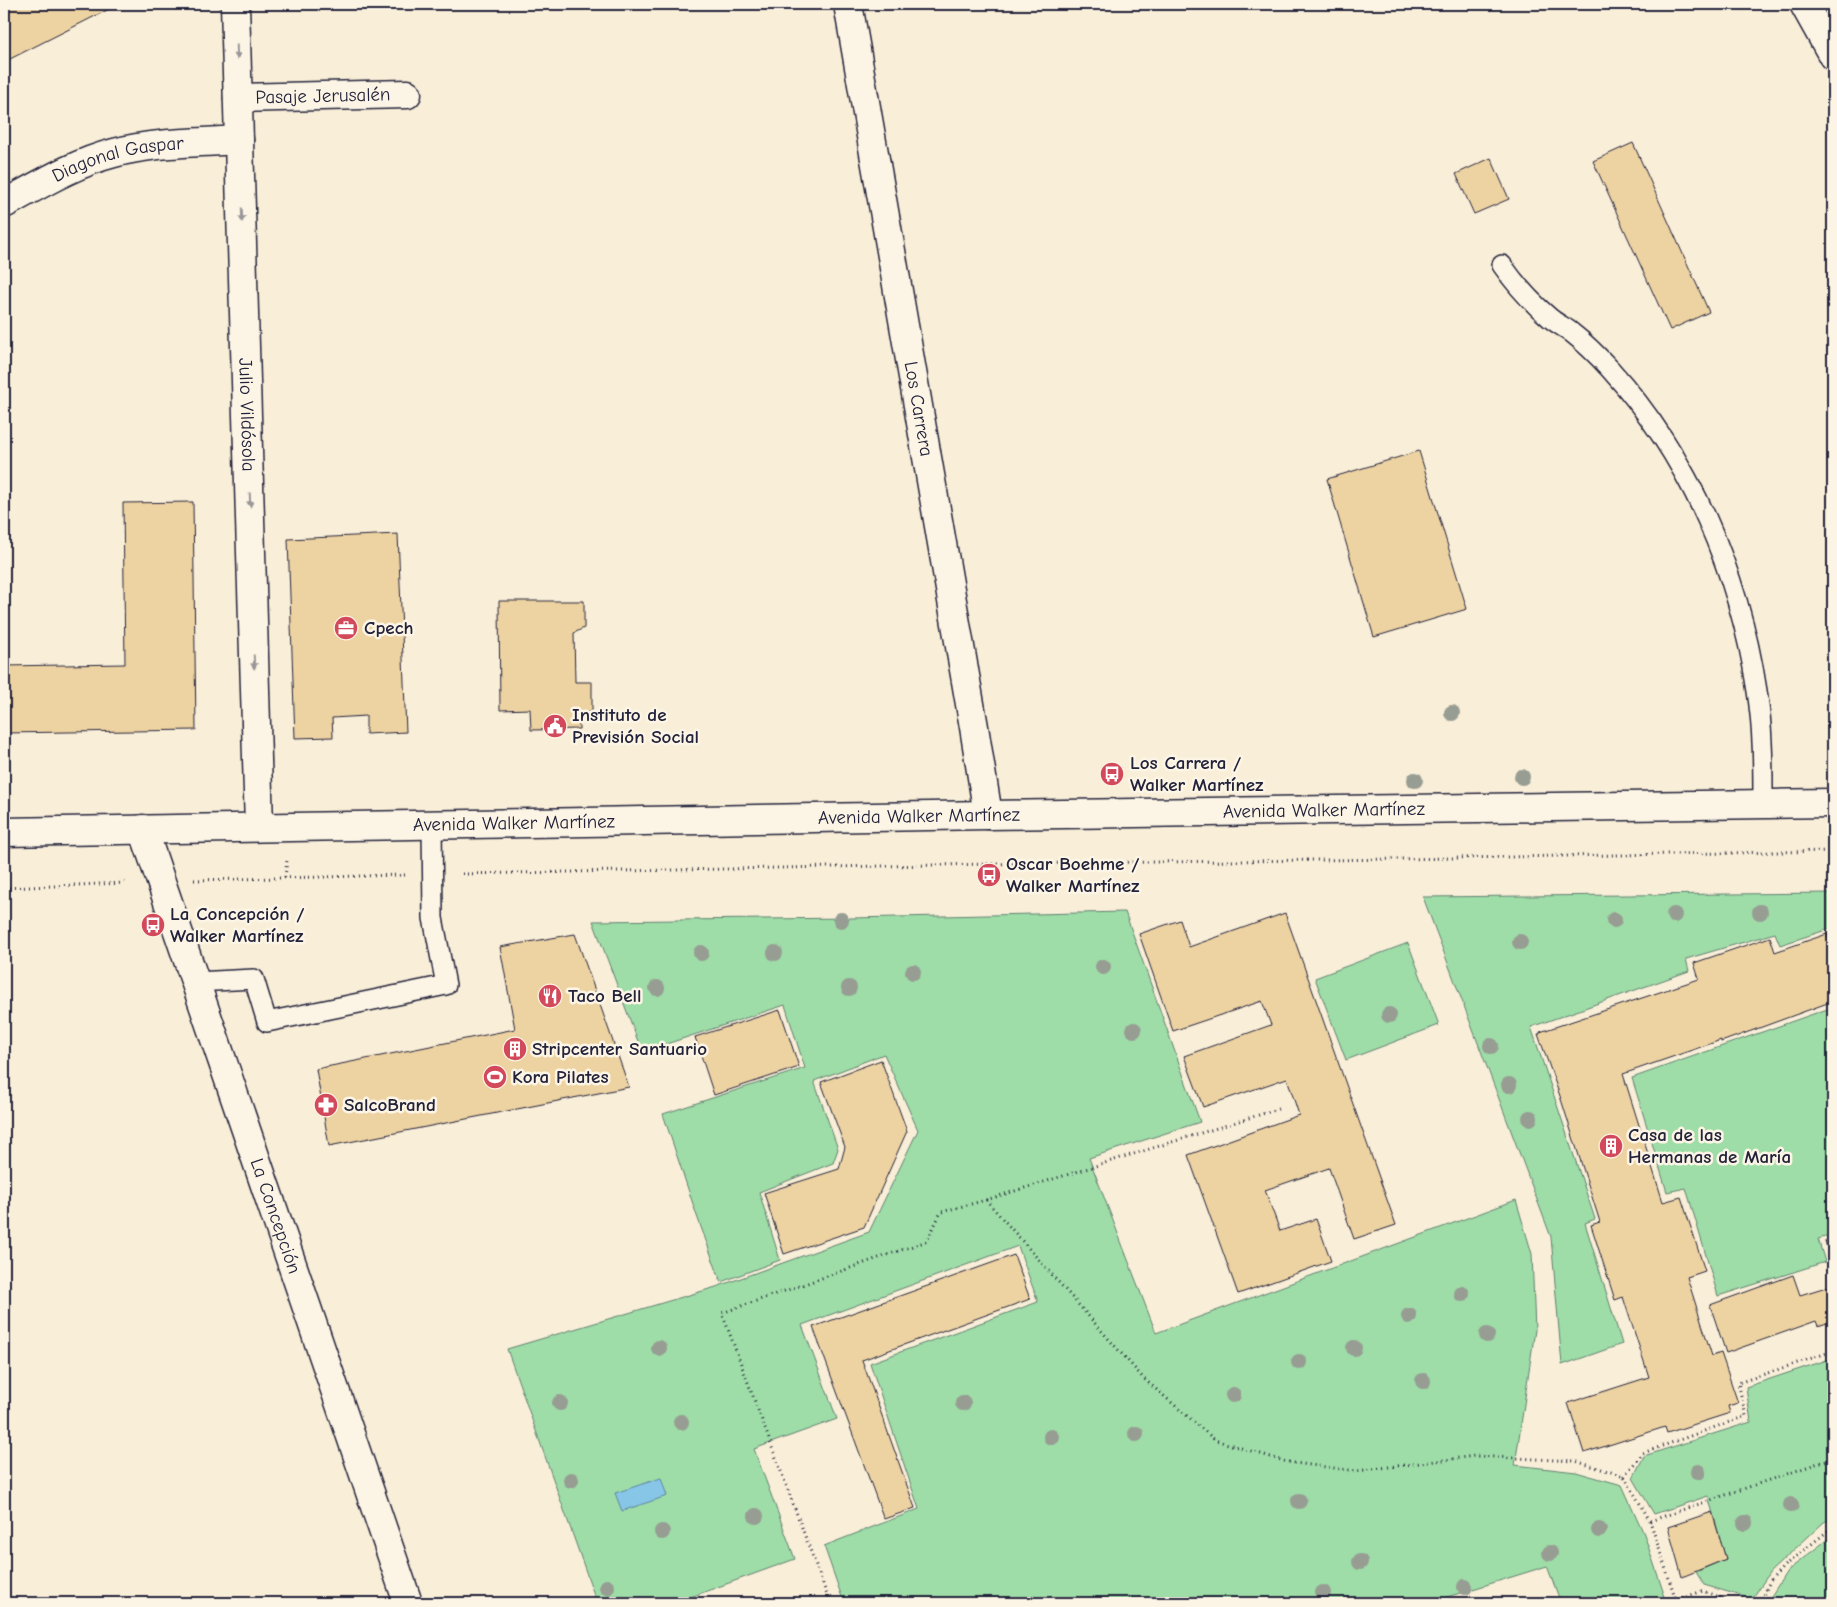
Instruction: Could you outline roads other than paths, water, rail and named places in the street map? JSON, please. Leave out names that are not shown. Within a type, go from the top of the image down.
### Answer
[{"type":"street","name":"Julio Vildósola","points":[[235,4],[259,828]]},
{"type":"street","name":"Los Carrera","points":[[848,4],[988,815]]},
{"type":"street","points":[[1804,4],[1833,56]]},
{"type":"street","name":"Pasaje Jerusalén","points":[[238,98],[407,94]]},
{"type":"street","name":"Diagonal Gaspar","points":[[4,204],[85,162],[114,153],[140,147],[240,140]]},
{"type":"street","name":"Avenida Walker Martínez","points":[[4,832],[1833,803]]},
{"type":"street","name":"La Concepción","points":[[143,829],[408,1603]]},
{"type":"lane","points":[[1502,265],[1516,285],[1532,302],[1551,319],[1572,333],[1609,368],[1641,406],[1670,449],[1695,494],[1728,572],[1747,637],[1758,702],[1763,748],[1763,804]]},
{"type":"lane","points":[[195,982],[254,978],[267,1022],[446,985],[433,918],[432,824]]},
{"type":"water","points":[[661,1478],[667,1496],[622,1511],[615,1493]]},
{"type":"place","name":"Cpech","points":[[346,628]]},
{"type":"place","name":"Instituto de Previsión Social","points":[[555,726]]},
{"type":"place","name":"Los Carrera / Walker Martínez","points":[[1112,774]]},
{"type":"place","name":"Oscar Boehme / Walker Martínez","points":[[989,875]]},
{"type":"place","name":"La Concepción / Walker Martínez","points":[[153,925]]},
{"type":"place","name":"Taco Bell","points":[[550,996]]},
{"type":"place","name":"Stripcenter Santuario","points":[[515,1049]]},
{"type":"place","name":"Kora Pilates","points":[[495,1077]]},
{"type":"place","name":"SalcoBrand","points":[[326,1105]]},
{"type":"place","name":"Casa de las Hermanas de María","points":[[1611,1146]]}]
